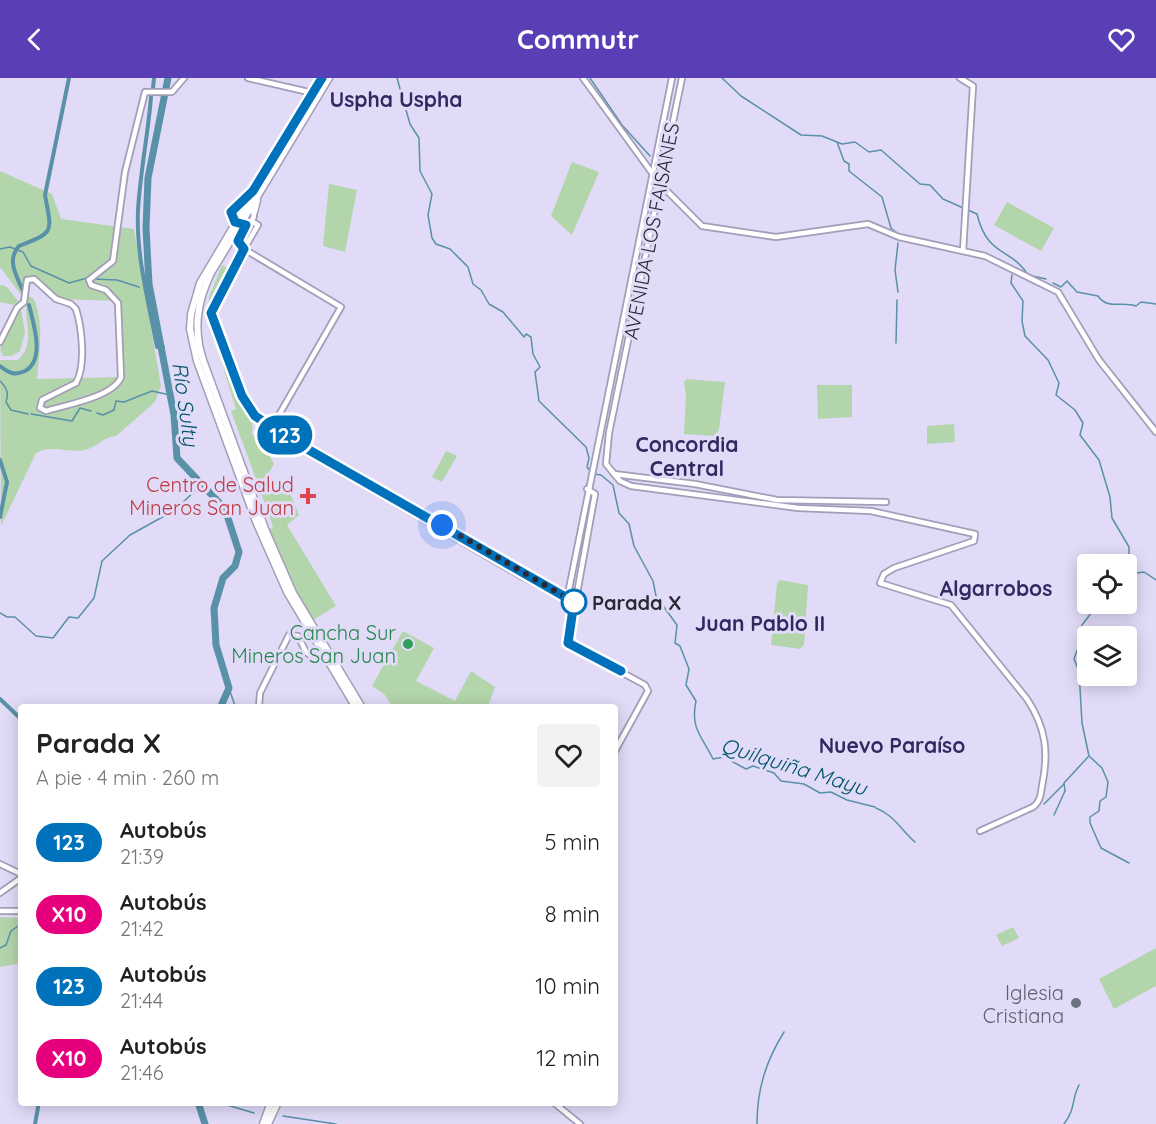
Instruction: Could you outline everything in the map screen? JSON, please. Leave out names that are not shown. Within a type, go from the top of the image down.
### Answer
[{"type":"highway","points":[[322,78],[247,206],[241,222],[209,267],[195,298],[190,329],[192,345],[264,539],[295,608],[354,704]]},
{"type":"highway","points":[[247,206],[329,78]]},
{"type":"highway","points":[[241,222],[233,231],[200,298],[197,317],[199,348],[265,529],[293,593],[360,704]]},
{"type":"highway","points":[[263,1124],[270,1106]]},
{"type":"highway","points":[[268,1124],[276,1106]]},
{"type":"street","points":[[0,342],[17,308],[24,302],[27,280],[34,279],[56,299],[71,304],[76,309],[81,354],[80,375],[76,383],[42,400],[40,408],[46,411],[87,399],[119,383],[121,376],[118,303],[111,294],[91,285],[89,280],[113,261],[125,172],[145,92],[167,93],[176,90],[183,78]]},
{"type":"street","points":[[248,78],[313,93]]},
{"type":"street","points":[[583,78],[615,124],[653,171],[660,184],[696,221],[710,228],[776,237],[868,224],[898,237],[985,256],[1058,292],[1098,360],[1156,432]]},
{"type":"street","name":"AVENIDA LOS FAISANES","points":[[567,599],[587,489],[672,78]]},
{"type":"street","name":"AVENIDA LOS FAISANES","points":[[613,474],[605,459],[681,78]]},
{"type":"street","points":[[960,78],[973,86],[963,251]]},
{"type":"street","points":[[241,222],[233,208],[247,206],[241,222],[238,241],[244,249],[341,307],[272,427],[574,602]]},
{"type":"street","points":[[241,222],[258,225],[244,249]]},
{"type":"street","points":[[613,474],[695,484],[777,500],[886,502]]},
{"type":"street","points":[[613,474],[623,483],[631,486],[798,508],[871,511],[975,534],[974,541],[894,568],[884,574],[880,583],[951,605],[1027,699],[1036,715],[1048,759],[1039,801],[1033,807],[980,831]]},
{"type":"street","points":[[587,489],[595,494],[568,643],[647,687],[647,693],[618,746]]},
{"type":"street","points":[[259,704],[260,693],[289,635],[298,636],[306,652],[314,658],[323,655]]},
{"type":"street","points":[[0,864],[18,874]]},
{"type":"street","points":[[0,893],[18,878]]},
{"type":"street","points":[[0,911],[18,911]]},
{"type":"street","points":[[558,1106],[580,1124]]},
{"type":"green space","points":[[572,162],[599,172],[572,235],[551,216]]},
{"type":"green space","points":[[0,171],[52,194],[61,219],[134,229],[161,386],[155,402],[116,436],[107,438],[85,450],[48,449],[36,453],[1,526],[0,360],[18,360],[24,353],[28,337],[26,305],[28,296],[33,298],[39,317],[37,379],[123,377],[120,301],[59,299],[36,277],[25,280],[24,299],[0,267]]},
{"type":"green space","points":[[329,184],[357,190],[345,252],[323,246]]},
{"type":"green space","points":[[1007,202],[1054,228],[1041,251],[994,225]]},
{"type":"green space","points":[[222,265],[230,269],[211,305],[210,317],[237,389],[253,417],[252,434],[261,440],[274,464],[268,474],[279,487],[286,483],[299,515],[287,525],[336,606],[313,620],[288,575],[268,527],[271,529],[273,527],[231,411],[236,409],[208,318],[209,297]]},
{"type":"green space","points":[[0,285],[6,286],[19,302],[14,305],[0,302]]},
{"type":"green space","points":[[21,308],[25,333],[20,351],[12,356],[3,356],[0,349]]},
{"type":"green space","points":[[687,379],[725,382],[719,429],[715,436],[684,434],[686,396],[684,382]]},
{"type":"green space","points":[[817,385],[852,385],[852,417],[818,419]]},
{"type":"green space","points":[[954,424],[955,442],[927,444],[927,426]]},
{"type":"green space","points":[[446,451],[457,456],[442,482],[432,477]]},
{"type":"green space","points":[[780,580],[808,585],[804,645],[800,649],[771,645],[777,583]]},
{"type":"green space","points":[[403,631],[434,648],[416,681],[455,701],[471,671],[495,687],[489,704],[391,704],[384,694],[372,686]]},
{"type":"green space","points":[[0,917],[18,918],[18,964],[0,967]]},
{"type":"green space","points":[[1013,927],[1019,938],[1002,946],[996,935]]},
{"type":"green space","points":[[1156,948],[1156,986],[1114,1009],[1099,979]]},
{"type":"waterway","points":[[23,291],[14,268],[13,257],[19,246],[45,234],[48,230],[49,217],[45,195],[69,78]]},
{"type":"waterway","points":[[153,88],[154,78]]},
{"type":"waterway","name":"Río Sulty","points":[[168,78],[148,178],[146,228],[149,284],[174,415],[177,458],[225,509],[239,552],[235,566],[223,578],[214,608],[216,645],[229,688],[222,704]]},
{"type":"waterway","name":"Quilquiña Mayu","points":[[397,78],[410,124],[419,138],[420,171],[432,194],[428,215],[432,238],[436,244],[450,249],[468,267],[473,284],[481,290],[489,304],[503,312],[524,337],[526,334],[531,337],[533,354],[540,367],[535,372],[539,401],[586,447],[589,458],[587,467],[591,472]]},
{"type":"waterway","points":[[590,78],[622,125],[650,156]]},
{"type":"waterway","points":[[722,78],[741,96],[801,135],[822,136],[842,144],[855,142],[869,152],[881,150],[920,184],[930,185],[943,199],[977,214],[981,228],[993,245],[1015,260],[1028,275],[1046,279]]},
{"type":"waterway","points":[[151,97],[139,197],[138,228],[144,280],[157,347],[163,347]]},
{"type":"waterway","points":[[837,142],[844,161],[849,164],[849,171],[882,197],[891,228],[898,234]]},
{"type":"waterway","points":[[898,243],[895,270],[898,292]]},
{"type":"waterway","points":[[0,249],[10,247],[23,252],[31,266],[69,283],[87,278]]},
{"type":"waterway","points":[[1012,275],[1011,283],[1023,301],[1022,321],[1025,336],[1048,360],[1059,383],[1056,395],[1075,410],[1083,423],[1080,435],[1099,460],[1110,497],[1112,518],[1129,547],[1129,563],[1137,573],[1144,572],[1156,580]]},
{"type":"waterway","points":[[92,279],[117,280],[139,287]]},
{"type":"waterway","points":[[1053,283],[1061,287],[1067,281],[1077,292],[1098,296],[1106,303],[1136,306],[1141,302],[1156,304]]},
{"type":"waterway","points":[[896,343],[897,300]]},
{"type":"waterway","points":[[0,366],[9,372],[18,373],[31,366],[35,358],[37,350],[35,330],[29,305]]},
{"type":"waterway","points":[[0,381],[7,391],[6,402],[11,410],[28,414]]},
{"type":"waterway","points":[[97,413],[103,415],[114,410],[116,401],[124,402],[152,391],[170,395]]},
{"type":"waterway","points":[[31,414],[72,421],[80,408],[91,411]]},
{"type":"waterway","points":[[0,460],[7,482],[0,517]]},
{"type":"waterway","name":"Quilquiña Mayu","points":[[595,474],[601,475],[613,485],[619,513],[629,524],[634,546],[653,581],[656,596],[677,625],[675,643],[680,646],[689,669],[686,685],[696,701],[696,726],[713,759],[724,757],[746,769],[753,766],[774,773],[781,781],[804,784],[820,793],[831,792],[847,800],[875,807]]},
{"type":"waterway","points":[[0,613],[7,617],[15,617],[36,636],[53,638],[69,617],[78,618],[94,598],[102,561],[130,535],[175,510],[203,483]]},
{"type":"waterway","points":[[1090,614],[1082,625],[1082,637],[1074,659],[1079,671],[1082,723],[1089,756],[1102,768],[1108,782],[1106,797],[1100,801],[1099,811],[1090,817],[1090,823],[1101,848],[1129,863]]},
{"type":"waterway","points":[[229,688],[234,704]]},
{"type":"waterway","points":[[0,699],[18,716]]},
{"type":"waterway","points":[[1054,815],[1065,791],[1064,783],[1088,757]]},
{"type":"waterway","points":[[1044,804],[1064,784]]},
{"type":"waterway","points":[[876,808],[893,819],[915,842]]},
{"type":"waterway","points":[[0,948],[6,945],[11,931],[18,926]]},
{"type":"waterway","points":[[757,1124],[764,1076],[772,1054],[784,1032]]},
{"type":"waterway","points":[[1064,1124],[1079,1085]]},
{"type":"waterway","points":[[35,1124],[38,1106]]},
{"type":"waterway","name":"Río Sulty","points":[[199,1106],[205,1124]]},
{"type":"waterway","points":[[230,1106],[254,1113]]},
{"type":"waterway","points":[[283,1116],[336,1124]]},
{"type":"bus line","name":"123","points":[[322,78],[253,191],[235,205],[231,212],[235,222],[239,225],[246,225],[238,241],[244,249],[211,313],[248,409],[255,416],[302,446],[574,602],[568,643],[621,671]]},
{"type":"place","name":"Centro de Salud Mineros San Juan","points":[[308,496]]},
{"type":"place","name":"Parada X","points":[[574,602]]},
{"type":"place","name":"Cancha Sur Mineros San Juan","points":[[408,644]]},
{"type":"place","name":"Iglesia Cristiana","points":[[1076,1003]]},
{"type":"district","name":"Uspha Uspha","points":[[396,99]]},
{"type":"district","name":"Concordia Central","points":[[687,456]]},
{"type":"district","name":"Algarrobos","points":[[996,588]]},
{"type":"district","name":"Juan Pablo II","points":[[760,623]]},
{"type":"district","name":"Nuevo Paraíso","points":[[892,745]]},
{"type":"route","points":[[442,525],[574,602]]}]
